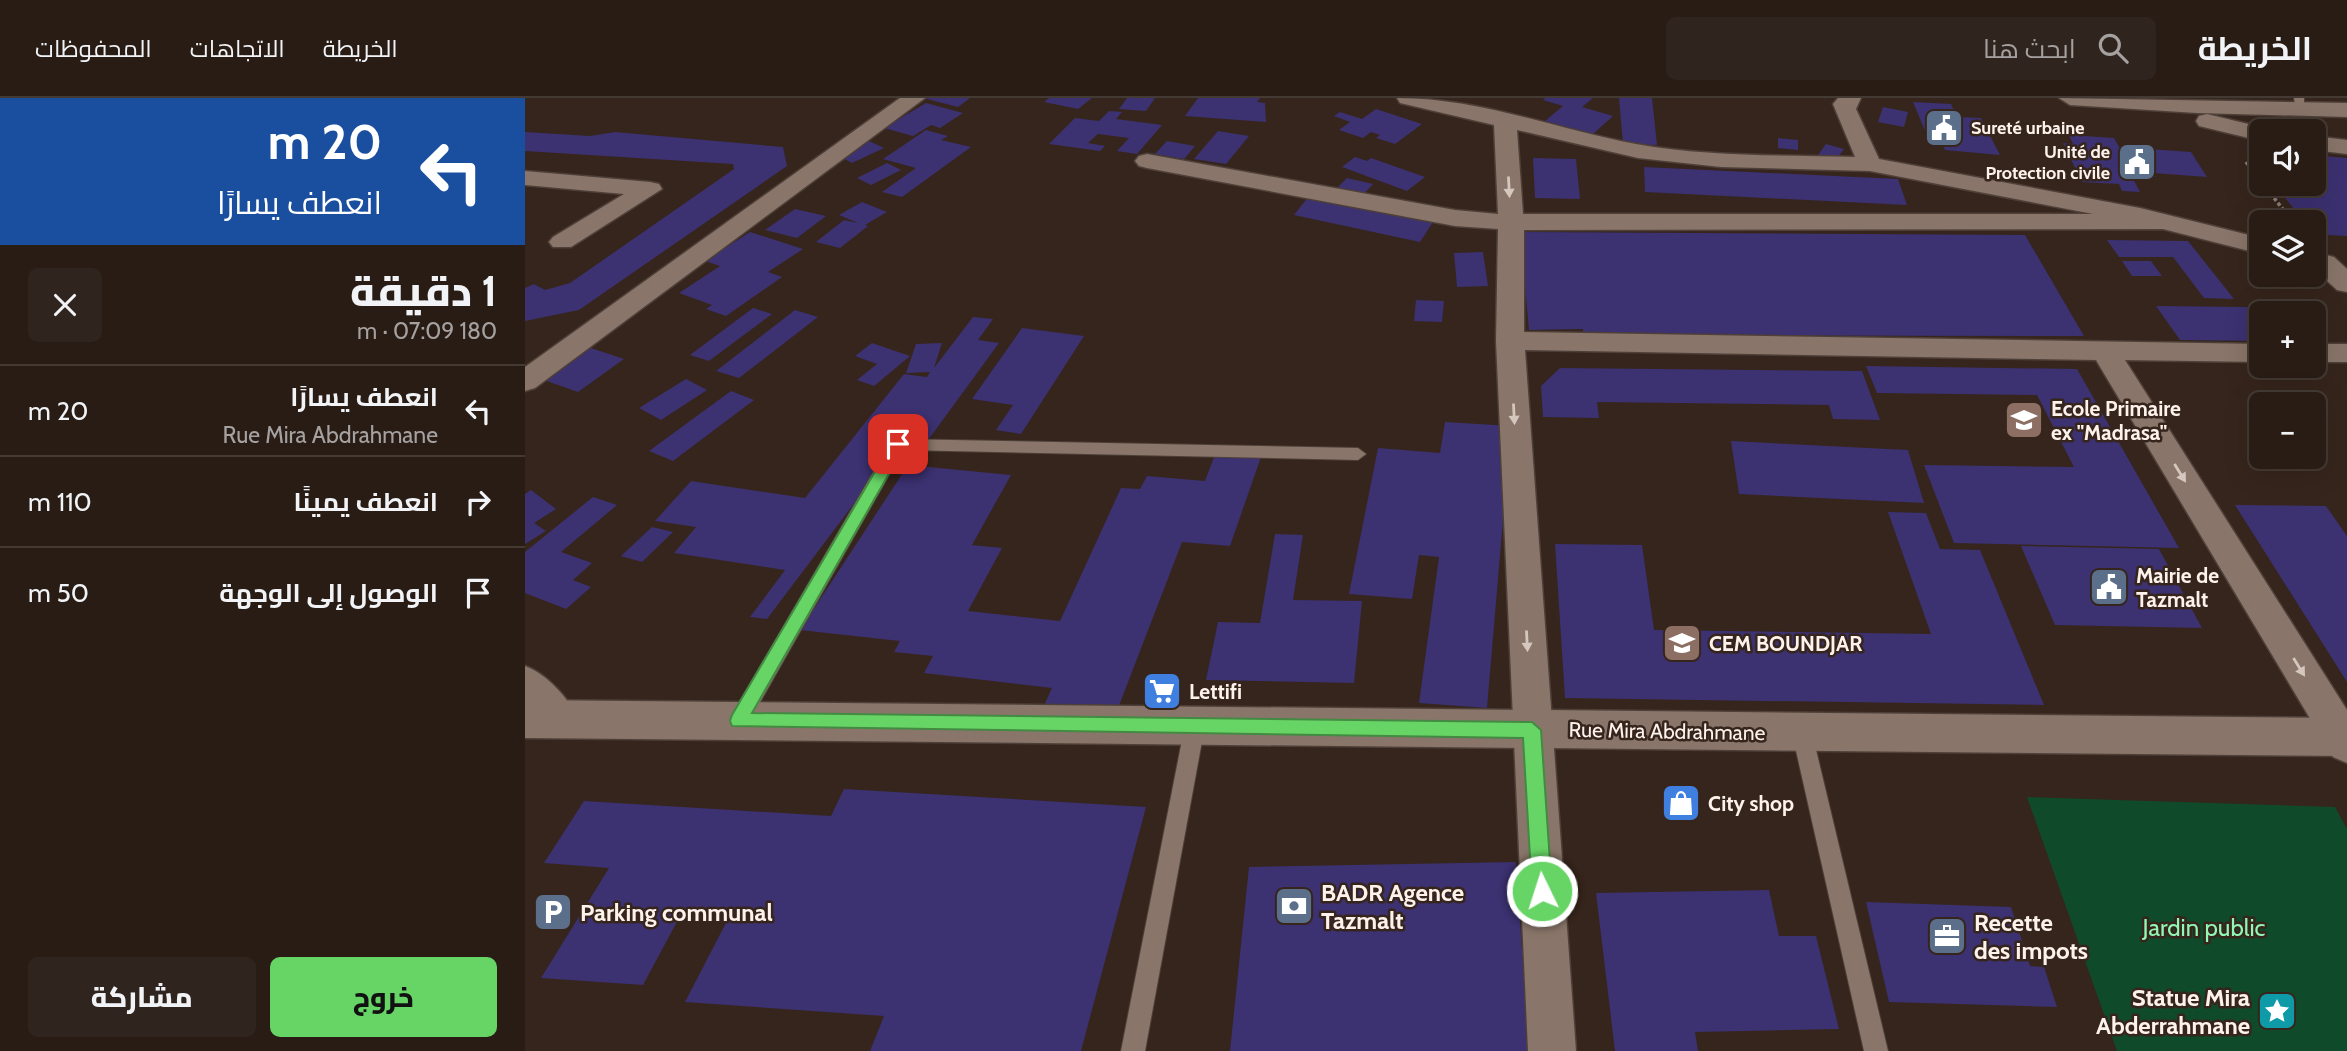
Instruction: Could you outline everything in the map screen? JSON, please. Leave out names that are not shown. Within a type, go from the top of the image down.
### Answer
[{"type":"main road","name":"Rue Mira Abdrahmane","points":[[542,719],[2345,740]]},
{"type":"street","points":[[525,381],[914,98]]},
{"type":"street","points":[[1408,98],[1505,118],[1638,151],[1721,160],[1870,164],[2161,222],[2249,244]]},
{"type":"street","points":[[1850,98],[1844,104],[1845,109],[1870,164]]},
{"type":"street","points":[[2070,98],[2140,103],[2184,102],[2236,107],[2299,103],[2347,110]]},
{"type":"street","points":[[2140,103],[2249,130]]},
{"type":"street","points":[[2236,107],[2249,121]]},
{"type":"street","points":[[1505,118],[1511,222],[1510,341],[1552,1051]]},
{"type":"street","points":[[2326,145],[2347,147]]},
{"type":"street","points":[[1147,161],[1454,218],[1511,222],[2161,222]]},
{"type":"street","points":[[525,178],[650,189],[562,242]]},
{"type":"street","points":[[2326,264],[2347,284]]},
{"type":"street","points":[[1510,341],[2249,353]]},
{"type":"street","points":[[2106,352],[2345,740]]},
{"type":"street","points":[[2326,353],[2347,353]]},
{"type":"street","points":[[525,682],[542,719]]},
{"type":"lane","points":[[739,721],[898,444],[1358,454]]},
{"type":"lane","points":[[1133,1051],[1195,725]]},
{"type":"lane","points":[[1802,733],[1876,1051]]},
{"type":"path","points":[[2272,196],[2284,210]]},
{"type":"green space","name":"Jardin public","points":[[2027,797],[2335,807],[2347,829],[2347,1051],[2117,1051]]},
{"type":"building","points":[[923,98],[970,98],[958,107]]},
{"type":"building","points":[[1049,98],[1092,98],[1078,109],[1044,102]]},
{"type":"building","points":[[1127,98],[1155,98],[1146,111],[1119,109]]},
{"type":"building","points":[[1198,98],[1260,98],[1257,102],[1265,103],[1266,122],[1185,116]]},
{"type":"building","points":[[1593,98],[1582,107],[1613,116],[1592,135],[1545,121],[1563,106],[1543,100]]},
{"type":"building","points":[[1619,98],[1652,98],[1657,145],[1623,144]]},
{"type":"building","points":[[1913,102],[1951,104],[1957,117],[1981,118],[2000,155],[1945,150],[1940,139],[1928,138]]},
{"type":"building","points":[[926,103],[963,113],[940,128],[931,125],[913,136],[884,128]]},
{"type":"building","points":[[1883,107],[1908,112],[1904,127],[1878,122]]},
{"type":"building","points":[[1376,109],[1422,124],[1395,144],[1376,138],[1380,135],[1371,132],[1363,138],[1339,130],[1350,122],[1334,116],[1340,112],[1362,119]]},
{"type":"building","points":[[1109,111],[1122,112],[1116,119],[1162,125],[1137,154],[1117,151],[1129,138],[1098,134],[1088,143],[1105,146],[1100,151],[1049,144],[1075,118],[1099,121]]},
{"type":"building","points":[[926,130],[948,136],[941,140],[971,147],[902,197],[882,192],[916,168],[883,159]]},
{"type":"building","points":[[1218,131],[1249,136],[1226,164],[1194,159]]},
{"type":"building","points":[[525,132],[590,136],[615,132],[783,147],[787,166],[579,310],[525,321],[525,288],[534,284],[545,290],[570,283],[734,169],[733,164],[525,151]]},
{"type":"building","points":[[2069,135],[2114,138],[2119,147],[2191,152],[2207,177],[2153,173],[2156,177],[2131,175],[2140,192],[2122,191],[2119,184],[2082,182],[2063,143],[2073,144]]},
{"type":"building","points":[[1778,138],[1798,140],[1798,150],[1778,148]]},
{"type":"building","points":[[869,141],[884,148],[852,163],[837,155]]},
{"type":"building","points":[[1167,141],[1195,146],[1184,159],[1155,154]]},
{"type":"building","points":[[1826,144],[1844,149],[1836,160],[1818,155]]},
{"type":"building","points":[[2326,156],[2347,158],[2347,236],[2326,234],[2326,210],[2295,210],[2284,196],[2326,196]]},
{"type":"building","points":[[1355,157],[1367,161],[1371,158],[1425,177],[1407,191],[1342,167]]},
{"type":"building","points":[[1533,158],[1576,159],[1580,199],[1535,198]]},
{"type":"building","points":[[887,163],[901,170],[871,185],[857,178]]},
{"type":"building","points":[[1644,167],[1898,179],[1907,205],[1645,192]]},
{"type":"building","points":[[1347,178],[1373,184],[1362,196],[1336,189]]},
{"type":"building","points":[[1309,196],[1433,222],[1420,242],[1294,215]]},
{"type":"building","points":[[862,202],[887,212],[865,225],[868,226],[840,248],[816,242],[844,220],[858,223],[839,215]]},
{"type":"building","points":[[795,209],[826,216],[797,238],[765,230]]},
{"type":"building","points":[[750,232],[803,249],[768,272],[782,277],[726,316],[706,309],[712,305],[679,293],[720,266],[705,261]]},
{"type":"building","points":[[1520,232],[2025,235],[2084,336],[1583,335],[1583,329],[1529,330]]},
{"type":"building","points":[[2107,240],[2188,241],[2234,299],[2204,298],[2173,257],[2119,257]]},
{"type":"building","points":[[1483,252],[1488,286],[1457,287],[1454,253]]},
{"type":"building","points":[[2122,261],[2151,261],[2162,276],[2132,276]]},
{"type":"building","points":[[1416,300],[1444,301],[1442,322],[1414,321]]},
{"type":"building","points":[[2156,306],[2247,307],[2249,310],[2249,341],[2180,340]]},
{"type":"building","points":[[753,308],[772,314],[709,361],[690,355]]},
{"type":"building","points":[[795,310],[818,317],[739,378],[716,371]]},
{"type":"building","points":[[973,317],[993,319],[978,340],[999,343],[926,443],[902,440],[767,619],[750,617],[785,570],[674,553],[696,527],[655,521],[691,481],[805,498],[904,374],[927,377],[930,372],[906,373],[916,344],[942,343],[934,368]]},
{"type":"building","points":[[1022,328],[1084,336],[1021,434],[996,430],[1013,405],[972,399]]},
{"type":"building","points":[[872,343],[910,356],[874,386],[857,380],[877,364],[855,356]]},
{"type":"building","points":[[585,346],[624,359],[578,392],[538,378]]},
{"type":"building","points":[[1866,366],[2077,369],[2179,548],[1954,543],[1924,465],[2074,467],[2037,395],[1877,393]]},
{"type":"building","points":[[1560,368],[1862,371],[1880,420],[1833,419],[1829,405],[1597,402],[1599,418],[1543,417],[1541,386]]},
{"type":"building","points":[[686,379],[707,390],[661,420],[639,408]]},
{"type":"building","points":[[731,391],[754,400],[673,461],[649,451]]},
{"type":"building","points":[[1445,422],[1511,426],[1487,708],[1419,703],[1439,557],[1419,555],[1412,599],[1349,594],[1378,448],[1440,453]]},
{"type":"building","points":[[1731,441],[1908,450],[1924,503],[1739,494]]},
{"type":"building","points":[[1216,452],[1261,457],[1230,546],[1182,542],[1115,716],[1043,708],[1052,688],[924,673],[933,656],[894,652],[900,641],[800,630],[908,465],[1011,475],[972,545],[1002,548],[968,611],[1060,621],[1121,488],[1140,489],[1147,476],[1205,481]]},
{"type":"building","points":[[531,490],[556,509],[534,523],[546,531],[525,544],[525,494]]},
{"type":"building","points":[[593,497],[617,505],[561,552],[592,563],[573,580],[591,587],[566,609],[525,593],[525,552]]},
{"type":"building","points":[[2235,505],[2326,506],[2347,536],[2347,682]]},
{"type":"building","points":[[1888,512],[1926,513],[1940,549],[1980,550],[2044,705],[1565,698],[1555,544],[1642,545],[1654,630],[1931,634]]},
{"type":"building","points":[[652,527],[673,532],[642,562],[621,556]]},
{"type":"building","points":[[1275,534],[1303,535],[1293,600],[1362,601],[1354,683],[1206,680],[1218,622],[1260,623]]},
{"type":"building","name":"Mairie de Tazmalt","points":[[2021,546],[2159,549],[2202,628],[2055,625]]},
{"type":"building","points":[[844,789],[1146,807],[1081,1051],[870,1051],[884,1016],[685,1002],[728,919],[680,916],[643,985],[541,978],[609,868],[544,863],[584,801],[831,816]]},
{"type":"building","points":[[1516,862],[1529,1051],[1230,1051],[1249,867]]},
{"type":"building","points":[[1769,890],[1779,936],[1816,936],[1839,1029],[1695,1032],[1698,1051],[1615,1051],[1596,893]]},
{"type":"building","name":"Recette des impots","points":[[1866,902],[2011,907],[2030,966],[2044,967],[2057,1007],[1889,1002]]},
{"type":"place","name":"Sureté urbaine","points":[[1944,128]]},
{"type":"place","name":"Unité de Protection civile","points":[[2137,162]]},
{"type":"place","name":"Ecole Primaire ex \"Madrasa\"","points":[[2024,420]]},
{"type":"place","name":"Mairie de Tazmalt","points":[[2109,587]]},
{"type":"place","name":"CEM BOUNDJAR","points":[[1682,643]]},
{"type":"place","name":"Lettifi","points":[[1162,691]]},
{"type":"place","name":"City shop","points":[[1681,803]]},
{"type":"place","name":"BADR Agence Tazmalt","points":[[1294,906]]},
{"type":"place","name":"Parking communal","points":[[553,912]]},
{"type":"place","name":"Recette des impots","points":[[1947,936]]},
{"type":"place","name":"Statue Mira Abderrahmane","points":[[2277,1011]]},
{"type":"route","points":[[898,444],[739,721],[1532,730],[1542,891]]}]
